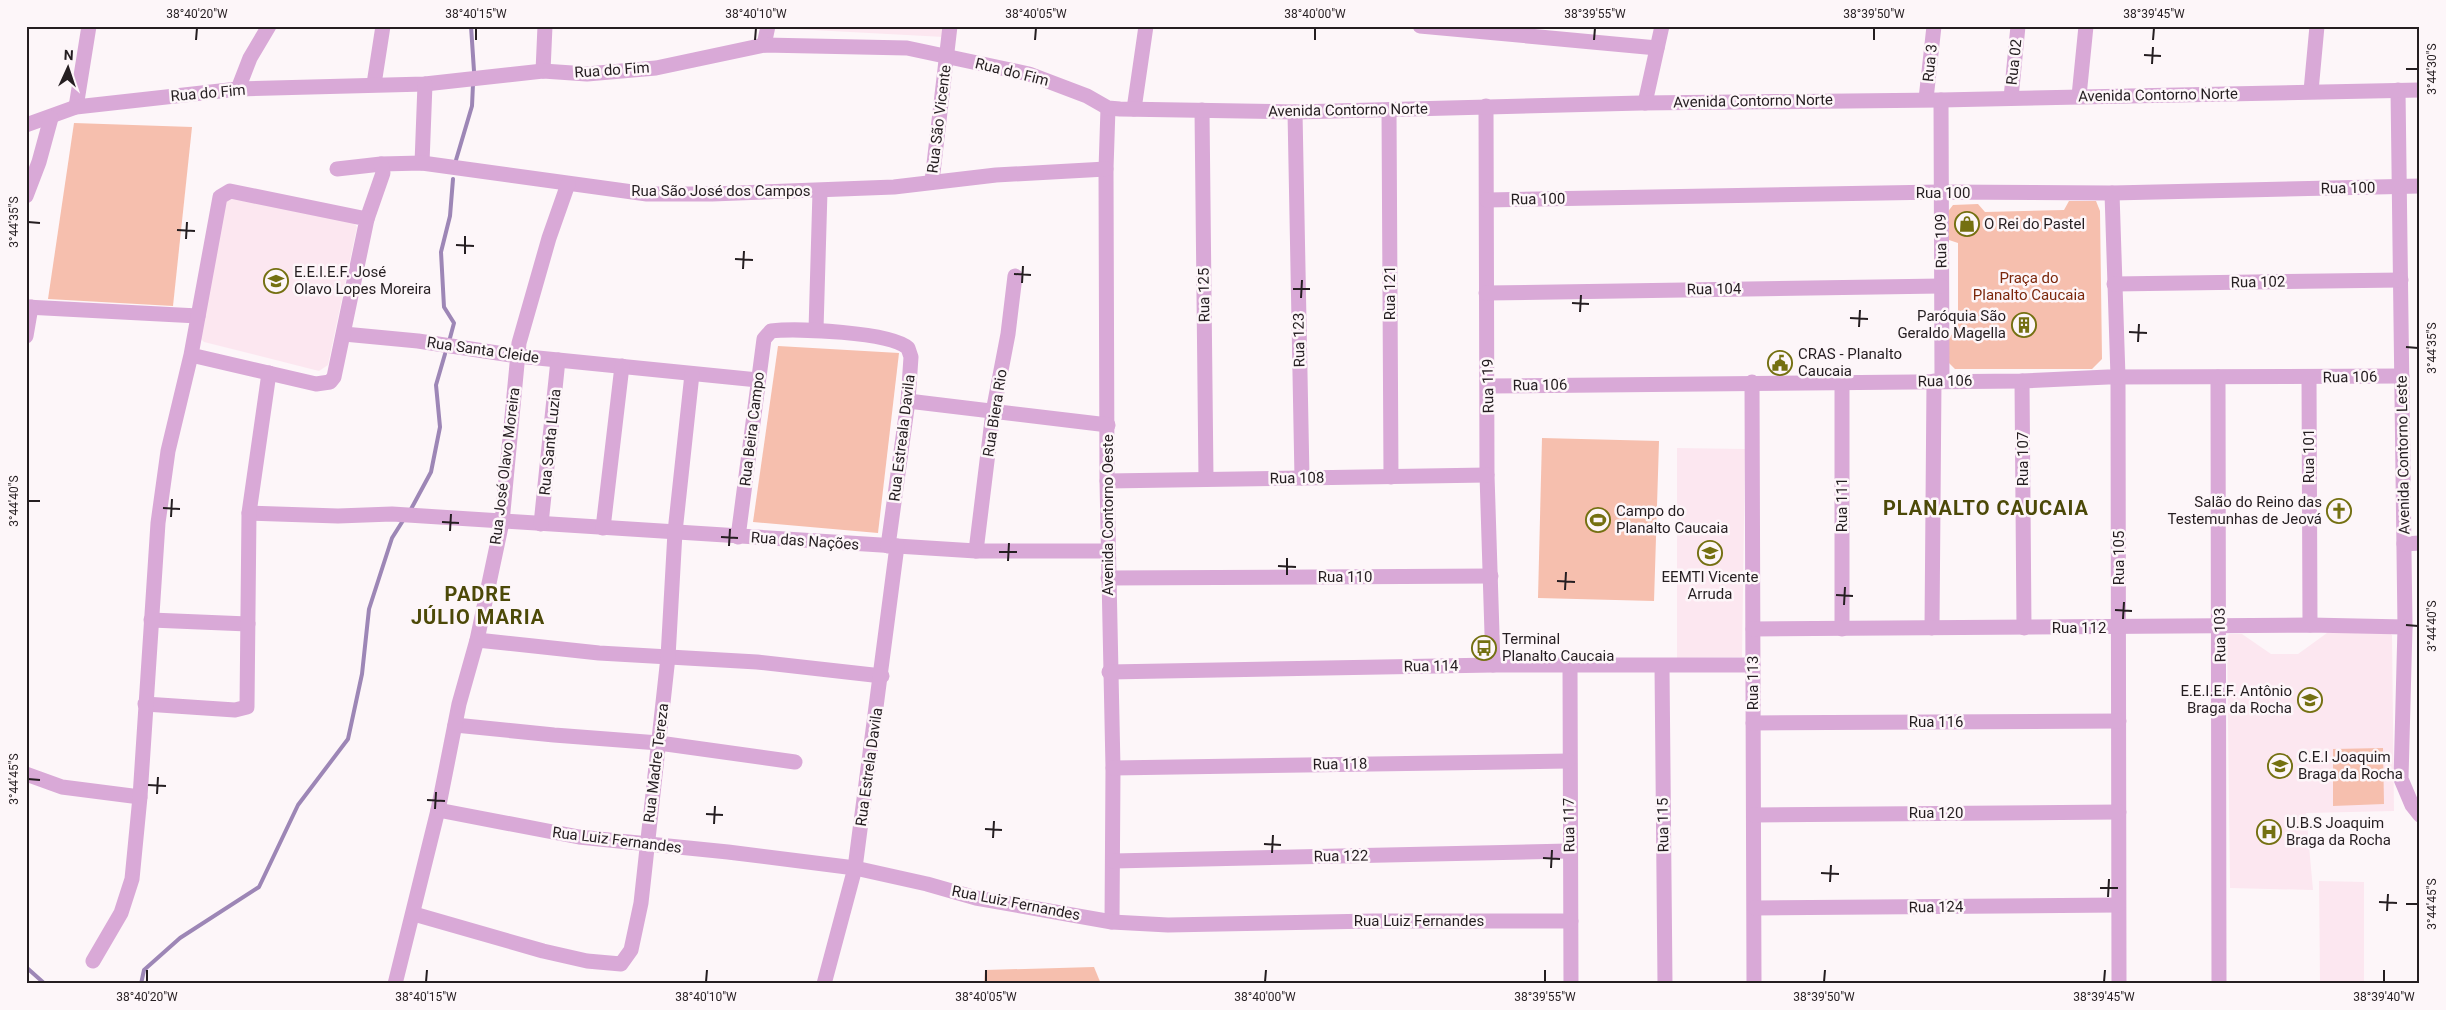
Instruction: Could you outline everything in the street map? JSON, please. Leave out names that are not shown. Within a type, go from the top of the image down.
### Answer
[{"type":"street","points":[[76,107],[89,26]]},
{"type":"street","points":[[238,89],[250,58],[269,26]]},
{"type":"street","points":[[374,84],[384,26]]},
{"type":"street","points":[[543,71],[545,26]]},
{"type":"street","points":[[764,45],[768,26]]},
{"type":"street","name":"Rua São Vicente","points":[[932,181],[950,26]]},
{"type":"street","points":[[1134,109],[1146,26]]},
{"type":"street","points":[[1420,26],[1657,48]]},
{"type":"street","points":[[1645,103],[1662,26]]},
{"type":"street","name":"Rua 3","points":[[1933,100],[1934,26]]},
{"type":"street","name":"Rua 02","points":[[2011,98],[2018,26]]},
{"type":"street","points":[[2079,96],[2086,26]]},
{"type":"street","points":[[2311,91],[2317,26]]},
{"type":"street","name":"Rua do Fim","points":[[26,125],[51,118],[76,107],[238,89],[425,84],[543,71],[587,74],[656,68],[764,45],[907,48],[1030,74],[1087,96],[1108,108]]},
{"type":"street","points":[[422,163],[425,84]]},
{"type":"street","name":"Avenida Contorno Leste","points":[[2398,90],[2405,627],[2401,779],[2412,805],[2420,815]]},
{"type":"street","name":"Avenida Contorno Norte","points":[[1108,108],[1295,112],[1486,106],[1933,100],[2420,90]]},
{"type":"street","name":"Rua 109","points":[[1932,628],[1941,286],[1940,192],[1933,100]]},
{"type":"street","name":"Rua 119","points":[[1486,106],[1487,475],[1492,665]]},
{"type":"street","name":"Avenida Contorno Oeste","points":[[1108,108],[1106,169],[1107,481],[1113,768],[1112,922]]},
{"type":"street","name":"Rua 125","points":[[1202,110],[1206,480]]},
{"type":"street","name":"Rua 121","points":[[1389,110],[1391,476]]},
{"type":"street","name":"Rua 123","points":[[1295,112],[1302,478]]},
{"type":"street","points":[[26,196],[39,162],[51,118]]},
{"type":"street","name":"Rua São José dos Campos","points":[[337,169],[381,164],[422,163],[646,194],[820,191],[894,187],[932,181],[1040,172],[1106,169]]},
{"type":"street","points":[[191,355],[316,384],[330,382],[334,377],[344,334],[367,219],[382,173],[381,164]]},
{"type":"street","name":"Rua José Olavo Moreira","points":[[395,984],[414,914],[438,810],[455,724],[477,640],[502,522],[518,356],[524,320],[568,184]]},
{"type":"street","name":"Rua 100","points":[[1487,200],[1940,192],[2112,193],[2420,186]]},
{"type":"street","points":[[92,961],[121,913],[132,879],[140,797],[151,620],[163,478],[191,355],[220,197],[230,191],[367,219]]},
{"type":"street","points":[[816,330],[820,191]]},
{"type":"street","name":"Rua 105","points":[[2112,193],[2118,377],[2119,984]]},
{"type":"street","name":"Rua Biera Rio","points":[[976,551],[993,412],[1008,334],[1016,276]]},
{"type":"street","name":"Rua 102","points":[[2114,284],[2401,280]]},
{"type":"street","name":"Rua 104","points":[[1486,293],[1941,286]]},
{"type":"street","points":[[26,336],[29,307],[198,316]]},
{"type":"street","name":"Rua Beira Campo","points":[[738,536],[764,339],[767,334],[778,331],[816,330]]},
{"type":"street","name":"Rua Estreala Davila","points":[[816,330],[893,339],[902,342],[908,348],[911,357],[908,401],[893,546]]},
{"type":"street","name":"Rua Santa Cleide","points":[[344,334],[418,341],[518,356],[758,380]]},
{"type":"street","name":"Rua Santa Luzia","points":[[541,524],[558,360]]},
{"type":"street","points":[[603,528],[622,366]]},
{"type":"street","points":[[145,704],[235,710],[247,707],[249,513],[269,373]]},
{"type":"street","name":"Rua Madre Tereza","points":[[414,914],[587,962],[621,964],[631,950],[639,913],[659,743],[668,656],[675,532],[692,374]]},
{"type":"street","name":"Rua 106","points":[[1488,386],[1752,382],[2022,381],[2118,377],[2402,376]]},
{"type":"street","name":"Rua 103","points":[[2218,377],[2220,626],[2219,984]]},
{"type":"street","name":"Rua 101","points":[[2309,377],[2310,625]]},
{"type":"street","name":"Rua 107","points":[[2022,381],[2024,628]]},
{"type":"street","name":"Rua 113","points":[[1752,382],[1754,984]]},
{"type":"street","name":"Rua 111","points":[[1842,382],[1842,629]]},
{"type":"street","points":[[908,401],[1108,425]]},
{"type":"street","name":"Rua 108","points":[[1107,481],[1487,475]]},
{"type":"street","name":"Rua das Nações","points":[[249,513],[338,516],[392,514],[976,551],[1108,551]]},
{"type":"street","points":[[2404,544],[2420,543]]},
{"type":"street","name":"Rua Estrela Davila","points":[[824,984],[855,868],[882,676],[893,546]]},
{"type":"street","name":"Rua 110","points":[[1108,578],[1491,576]]},
{"type":"street","points":[[151,620],[248,624]]},
{"type":"street","name":"Rua 112","points":[[1754,629],[2119,628],[2310,625],[2405,627]]},
{"type":"street","points":[[477,640],[563,650],[757,662],[882,676]]},
{"type":"street","name":"Rua 114","points":[[1110,672],[1492,665],[1753,665]]},
{"type":"street","name":"Rua 117","points":[[1570,666],[1568,761],[1571,921],[1570,984]]},
{"type":"street","name":"Rua 115","points":[[1662,666],[1665,984]]},
{"type":"street","name":"Rua 116","points":[[1753,723],[2119,721]]},
{"type":"street","points":[[455,724],[554,736],[659,743],[796,762]]},
{"type":"street","name":"Rua 118","points":[[1113,768],[1568,761]]},
{"type":"street","points":[[26,774],[62,788],[140,797]]},
{"type":"street","name":"Rua Luiz Fernandes","points":[[438,810],[579,837],[728,852],[855,868],[927,884],[976,898],[1112,922],[1194,925],[1374,921],[1571,921]]},
{"type":"street","name":"Rua 120","points":[[1754,815],[2119,812]]},
{"type":"street","name":"Rua 122","points":[[1113,861],[1569,851]]},
{"type":"street","name":"Rua 124","points":[[1755,908],[2118,905]]},
{"type":"shaded area","points":[[775,26],[946,26],[944,37],[775,28]]},
{"type":"shaded area","name":"E.E.I.E.F. José Olavo Lopes Moreira","points":[[229,195],[351,219],[357,227],[328,365],[319,371],[204,342],[198,336],[222,198]]},
{"type":"shaded area","name":"EEMTI Vicente Arruda","points":[[1677,448],[1745,449],[1742,657],[1677,658]]},
{"type":"shaded area","name":"E.E.I.E.F. Antônio Braga da Rocha","points":[[2388,632],[2392,635],[2394,811],[2306,813],[2313,890],[2230,888],[2227,637],[2229,634],[2242,634],[2271,654],[2298,654],[2327,633]]},
{"type":"shaded area","points":[[2319,881],[2364,882],[2364,983],[2320,983]]},
{"type":"green space","points":[[74,123],[192,127],[173,306],[48,299]]},
{"type":"green space","name":"Praça do Planalto Caucaia","points":[[2069,201],[2096,201],[2100,211],[2102,359],[2092,369],[1955,369],[1946,360],[1946,338],[1958,331],[1958,243],[1946,239],[1946,214],[1953,205],[1978,204],[1985,212],[2064,210]]},
{"type":"green space","points":[[778,346],[899,353],[878,533],[753,522]]},
{"type":"green space","name":"Campo do Planalto Caucaia","points":[[1542,438],[1659,441],[1654,601],[1538,598]]},
{"type":"green space","points":[[2383,748],[2384,804],[2333,806],[2333,749]]},
{"type":"green space","points":[[1094,967],[1101,984],[984,984],[985,970]]},
{"type":"waterway","points":[[471,26],[474,71]]},
{"type":"waterway","points":[[456,160],[472,106],[473,84]]},
{"type":"waterway","points":[[450,338],[454,323],[444,307],[441,252],[450,216],[453,179]]},
{"type":"waterway","points":[[410,511],[431,472],[440,427],[436,385],[445,354]]},
{"type":"waterway","points":[[141,984],[144,970],[180,938],[259,887],[298,805],[348,739],[362,674],[369,609],[392,538],[404,519]]},
{"type":"waterway","points":[[26,967],[45,984]]},
{"type":"place","name":"O Rei do Pastel","points":[[1967,224]]},
{"type":"place","name":"E.E.I.E.F. José Olavo Lopes Moreira","points":[[276,281]]},
{"type":"place","name":"Paróquia São Geraldo Magella","points":[[2024,325]]},
{"type":"place","name":"CRAS - Planalto Caucaia","points":[[1780,363]]},
{"type":"place","name":"Salão do Reino das Testemunhas de Jeová","points":[[2339,511]]},
{"type":"place","name":"Campo do Planalto Caucaia","points":[[1598,520]]},
{"type":"place","name":"EEMTI Vicente Arruda","points":[[1710,553]]},
{"type":"place","name":"Terminal Planalto Caucaia","points":[[1484,648]]},
{"type":"place","name":"E.E.I.E.F. Antônio Braga da Rocha","points":[[2310,700]]},
{"type":"place","name":"C.E.I Joaquim Braga da Rocha","points":[[2280,766]]},
{"type":"place","name":"U.B.S Joaquim Braga da Rocha","points":[[2269,832]]},
{"type":"district","name":"PLANALTO CAUCAIA","points":[[1986,508]]},
{"type":"district","name":"PADRE JÚLIO MARIA","points":[[478,606]]}]
